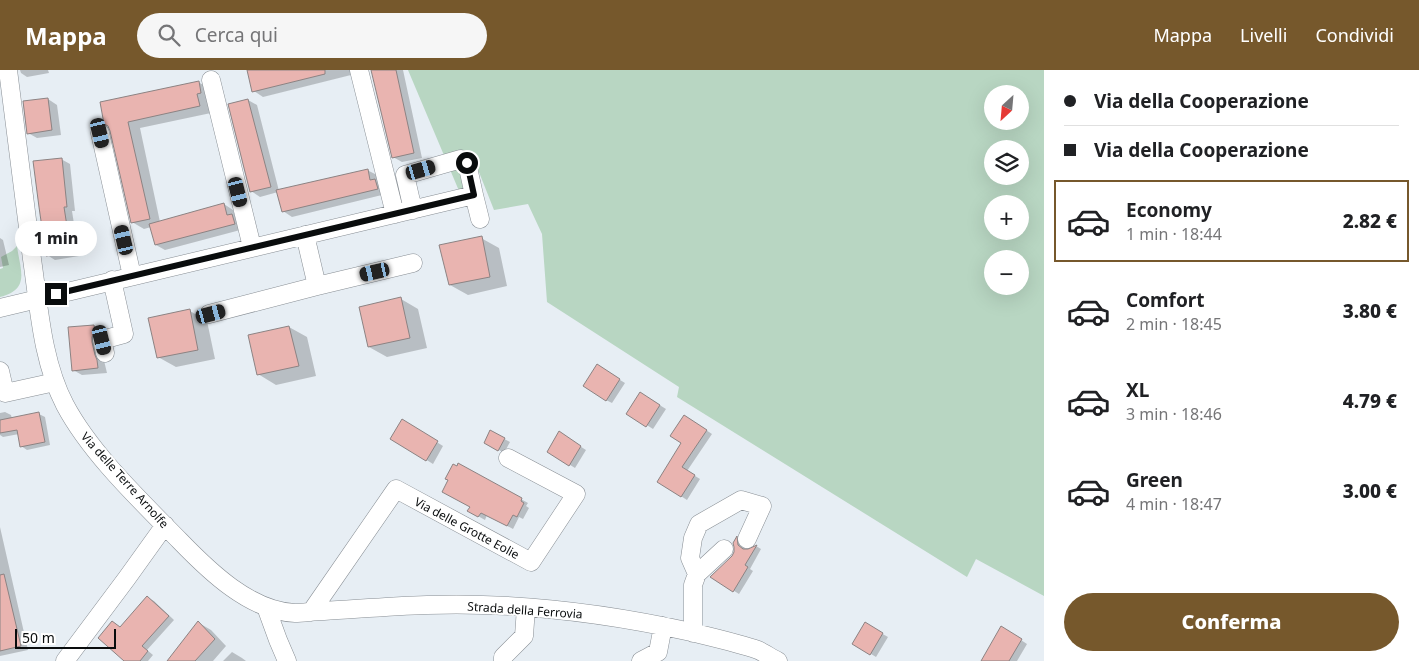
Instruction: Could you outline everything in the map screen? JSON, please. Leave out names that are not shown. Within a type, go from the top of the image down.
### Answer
[{"type":"street","name":"Via delle Terre Arnolfe","points":[[8,70],[38,298],[48,358],[55,382],[64,402],[78,426],[121,478],[204,565],[228,586],[266,607]]},
{"type":"street","points":[[359,70],[395,214]]},
{"type":"street","points":[[211,80],[252,248]]},
{"type":"street","points":[[100,133],[132,276]]},
{"type":"street","points":[[413,210],[404,175],[462,159],[467,163],[480,219]]},
{"type":"street","points":[[0,308],[474,195]]},
{"type":"street","points":[[305,235],[317,286]]},
{"type":"street","points":[[209,314],[413,263]]},
{"type":"street","points":[[105,353],[102,340],[124,334],[112,280]]},
{"type":"street","points":[[0,371],[5,393],[55,382]]},
{"type":"street","name":"Via delle Grotte Eolie","points":[[302,612],[396,489],[531,562],[576,494],[508,458]]},
{"type":"street","points":[[698,574],[690,558],[693,538],[699,524],[741,500],[762,506],[747,539]]},
{"type":"street","points":[[65,661],[165,525]]},
{"type":"street","points":[[693,633],[693,585],[698,574],[724,549]]},
{"type":"street","name":"Strada della Ferrovia","points":[[266,607],[302,612],[427,605],[490,605],[594,615],[649,623],[693,633],[758,650],[778,661]]},
{"type":"street","points":[[266,607],[287,661]]},
{"type":"street","points":[[503,661],[503,657],[524,636],[526,608]]},
{"type":"street","points":[[278,640],[302,612]]},
{"type":"street","points":[[641,661],[658,652],[663,626]]},
{"type":"green space","points":[[408,70],[1044,70],[1044,596],[976,559],[967,577],[677,397],[679,387],[547,302],[542,234],[528,204],[494,210],[473,157],[462,198]]},
{"type":"green space","points":[[17,246],[21,271],[20,284],[10,293],[0,297],[0,269],[3,268],[1,257]]},
{"type":"building","points":[[247,70],[325,70],[325,74],[252,92]]},
{"type":"building","points":[[371,70],[396,70],[414,153],[392,158]]},
{"type":"building","points":[[199,81],[201,93],[197,94],[200,106],[128,122],[150,219],[131,223],[110,131],[108,126],[104,124],[100,102]]},
{"type":"building","points":[[48,98],[52,130],[27,134],[23,101]]},
{"type":"building","points":[[248,99],[271,187],[250,192],[228,104]]},
{"type":"building","points":[[62,158],[67,207],[64,207],[71,252],[46,256],[33,161]]},
{"type":"building","points":[[368,169],[370,180],[375,179],[378,189],[282,212],[276,190]]},
{"type":"building","points":[[224,203],[227,215],[232,214],[235,224],[155,245],[149,224]]},
{"type":"building","points":[[482,236],[490,277],[449,285],[439,245]]},
{"type":"building","points":[[401,297],[410,338],[368,347],[359,307]]},
{"type":"building","points":[[190,309],[198,350],[157,358],[148,318]]},
{"type":"building","points":[[94,325],[95,332],[92,342],[98,368],[72,371],[68,327]]},
{"type":"building","points":[[289,326],[299,366],[257,375],[248,335]]},
{"type":"building","points":[[597,364],[620,379],[606,401],[583,386]]},
{"type":"building","points":[[640,392],[660,405],[646,427],[626,414]]},
{"type":"building","points":[[39,412],[45,442],[20,447],[17,430],[0,433],[0,420]]},
{"type":"building","points":[[684,415],[707,430],[682,467],[695,475],[681,497],[657,482],[681,443],[670,436]]},
{"type":"building","points":[[402,419],[438,441],[426,461],[390,439]]},
{"type":"building","points":[[490,430],[505,438],[498,451],[484,443]]},
{"type":"building","points":[[559,431],[581,446],[569,466],[547,452]]},
{"type":"building","points":[[458,463],[522,498],[521,501],[524,503],[517,517],[513,515],[507,526],[481,513],[478,517],[467,511],[470,507],[442,492],[448,480],[445,479],[453,464],[457,466]]},
{"type":"building","points":[[737,536],[738,545],[743,549],[757,545],[745,565],[748,567],[733,592],[710,577],[732,556],[734,552],[733,543]]},
{"type":"building","points":[[4,574],[21,646],[0,651],[0,575]]},
{"type":"building","points":[[147,596],[169,616],[142,646],[148,651],[140,661],[124,661],[98,638],[112,621],[120,627]]},
{"type":"building","points":[[198,621],[215,639],[195,661],[167,661]]},
{"type":"building","points":[[865,622],[883,633],[870,655],[852,644]]},
{"type":"building","points":[[1001,626],[1022,639],[1009,661],[981,661]]},
{"type":"route","points":[[56,294],[474,195],[467,163]]}]
